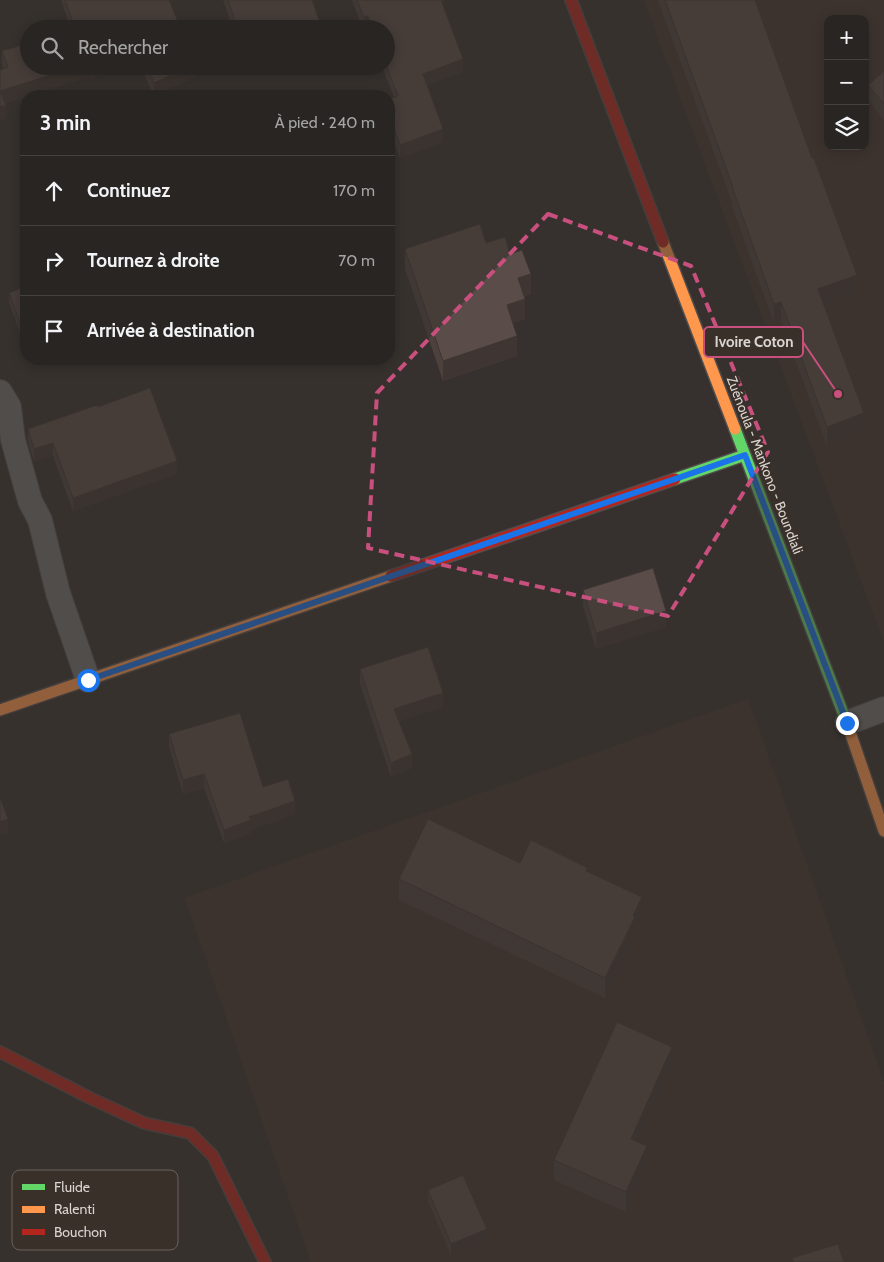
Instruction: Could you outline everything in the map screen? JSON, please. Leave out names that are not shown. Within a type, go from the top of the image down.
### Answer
[{"type":"street","name":"Zuénoula - Mankono - Boundiali","points":[[571,0],[847,723],[884,831]]},
{"type":"street","points":[[0,392],[9,407],[13,440],[30,501],[40,520],[58,593],[88,680]]},
{"type":"street","points":[[0,710],[745,455]]},
{"type":"street","points":[[847,723],[884,709]]},
{"type":"street","points":[[0,1052],[90,1098],[144,1122],[190,1133],[213,1156],[265,1262]]},
{"type":"highlighted area","points":[[548,214],[691,266],[768,452],[668,616],[368,548],[377,393]]},
{"type":"shaded area","points":[[644,0],[884,0],[884,642]]},
{"type":"shaded area","points":[[748,699],[884,1083],[884,1262],[311,1262],[185,898]]},
{"type":"building","points":[[65,0],[169,0],[177,20],[72,20]]},
{"type":"building","points":[[228,0],[312,0],[319,20],[235,20]]},
{"type":"building","points":[[357,0],[441,0],[463,59],[423,74],[443,129],[400,145],[395,131],[395,97],[398,96],[390,75],[395,75],[395,20],[370,20],[368,16],[364,17]]},
{"type":"building","points":[[665,0],[755,0],[812,158],[814,158],[857,275],[818,289],[864,413],[827,427],[781,302],[774,304]]},
{"type":"building","points":[[20,46],[20,75],[51,75],[0,91],[0,70],[8,67],[2,51]]},
{"type":"building","points":[[884,71],[884,104],[869,86]]},
{"type":"building","points":[[150,75],[171,75],[154,83]]},
{"type":"building","points":[[0,91],[6,105],[0,107]]},
{"type":"building","points":[[480,224],[486,243],[505,237],[510,254],[522,250],[531,274],[518,278],[525,299],[507,305],[517,336],[443,361],[405,249]]},
{"type":"building","points":[[20,288],[20,322],[9,293]]},
{"type":"building","points":[[150,388],[177,461],[73,498],[53,443],[34,449],[28,429]]},
{"type":"building","points":[[653,568],[666,611],[596,633],[583,590]]},
{"type":"building","points":[[428,647],[443,693],[394,709],[412,754],[391,763],[360,669]]},
{"type":"building","points":[[240,713],[263,787],[288,779],[295,801],[249,817],[251,820],[224,830],[204,774],[183,780],[169,734]]},
{"type":"building","points":[[0,797],[8,819],[0,822]]},
{"type":"building","points":[[428,819],[520,863],[531,840],[588,868],[586,871],[642,897],[633,916],[635,917],[605,978],[399,879]]},
{"type":"building","points":[[617,1022],[672,1047],[631,1139],[647,1146],[626,1192],[554,1160]]},
{"type":"building","points":[[463,1175],[487,1229],[451,1244],[428,1190]]},
{"type":"building","points":[[838,1244],[844,1262],[793,1262],[792,1258]]},
{"type":"traffic: fast","points":[[735,429],[848,726]]},
{"type":"traffic: fast","points":[[675,479],[745,455]]},
{"type":"traffic: slow","points":[[663,242],[735,429]]},
{"type":"traffic: slow","points":[[0,710],[391,576]]},
{"type":"traffic: slow","points":[[848,726],[884,831]]},
{"type":"traffic: jam","points":[[571,0],[663,242]]},
{"type":"traffic: jam","points":[[391,576],[675,479]]},
{"type":"traffic: jam","points":[[0,1052],[144,1123],[190,1133],[213,1156],[265,1262]]},
{"type":"place","name":"Ivoire Coton","points":[[838,394]]},
{"type":"route","points":[[88,680],[745,455],[847,723]]}]
